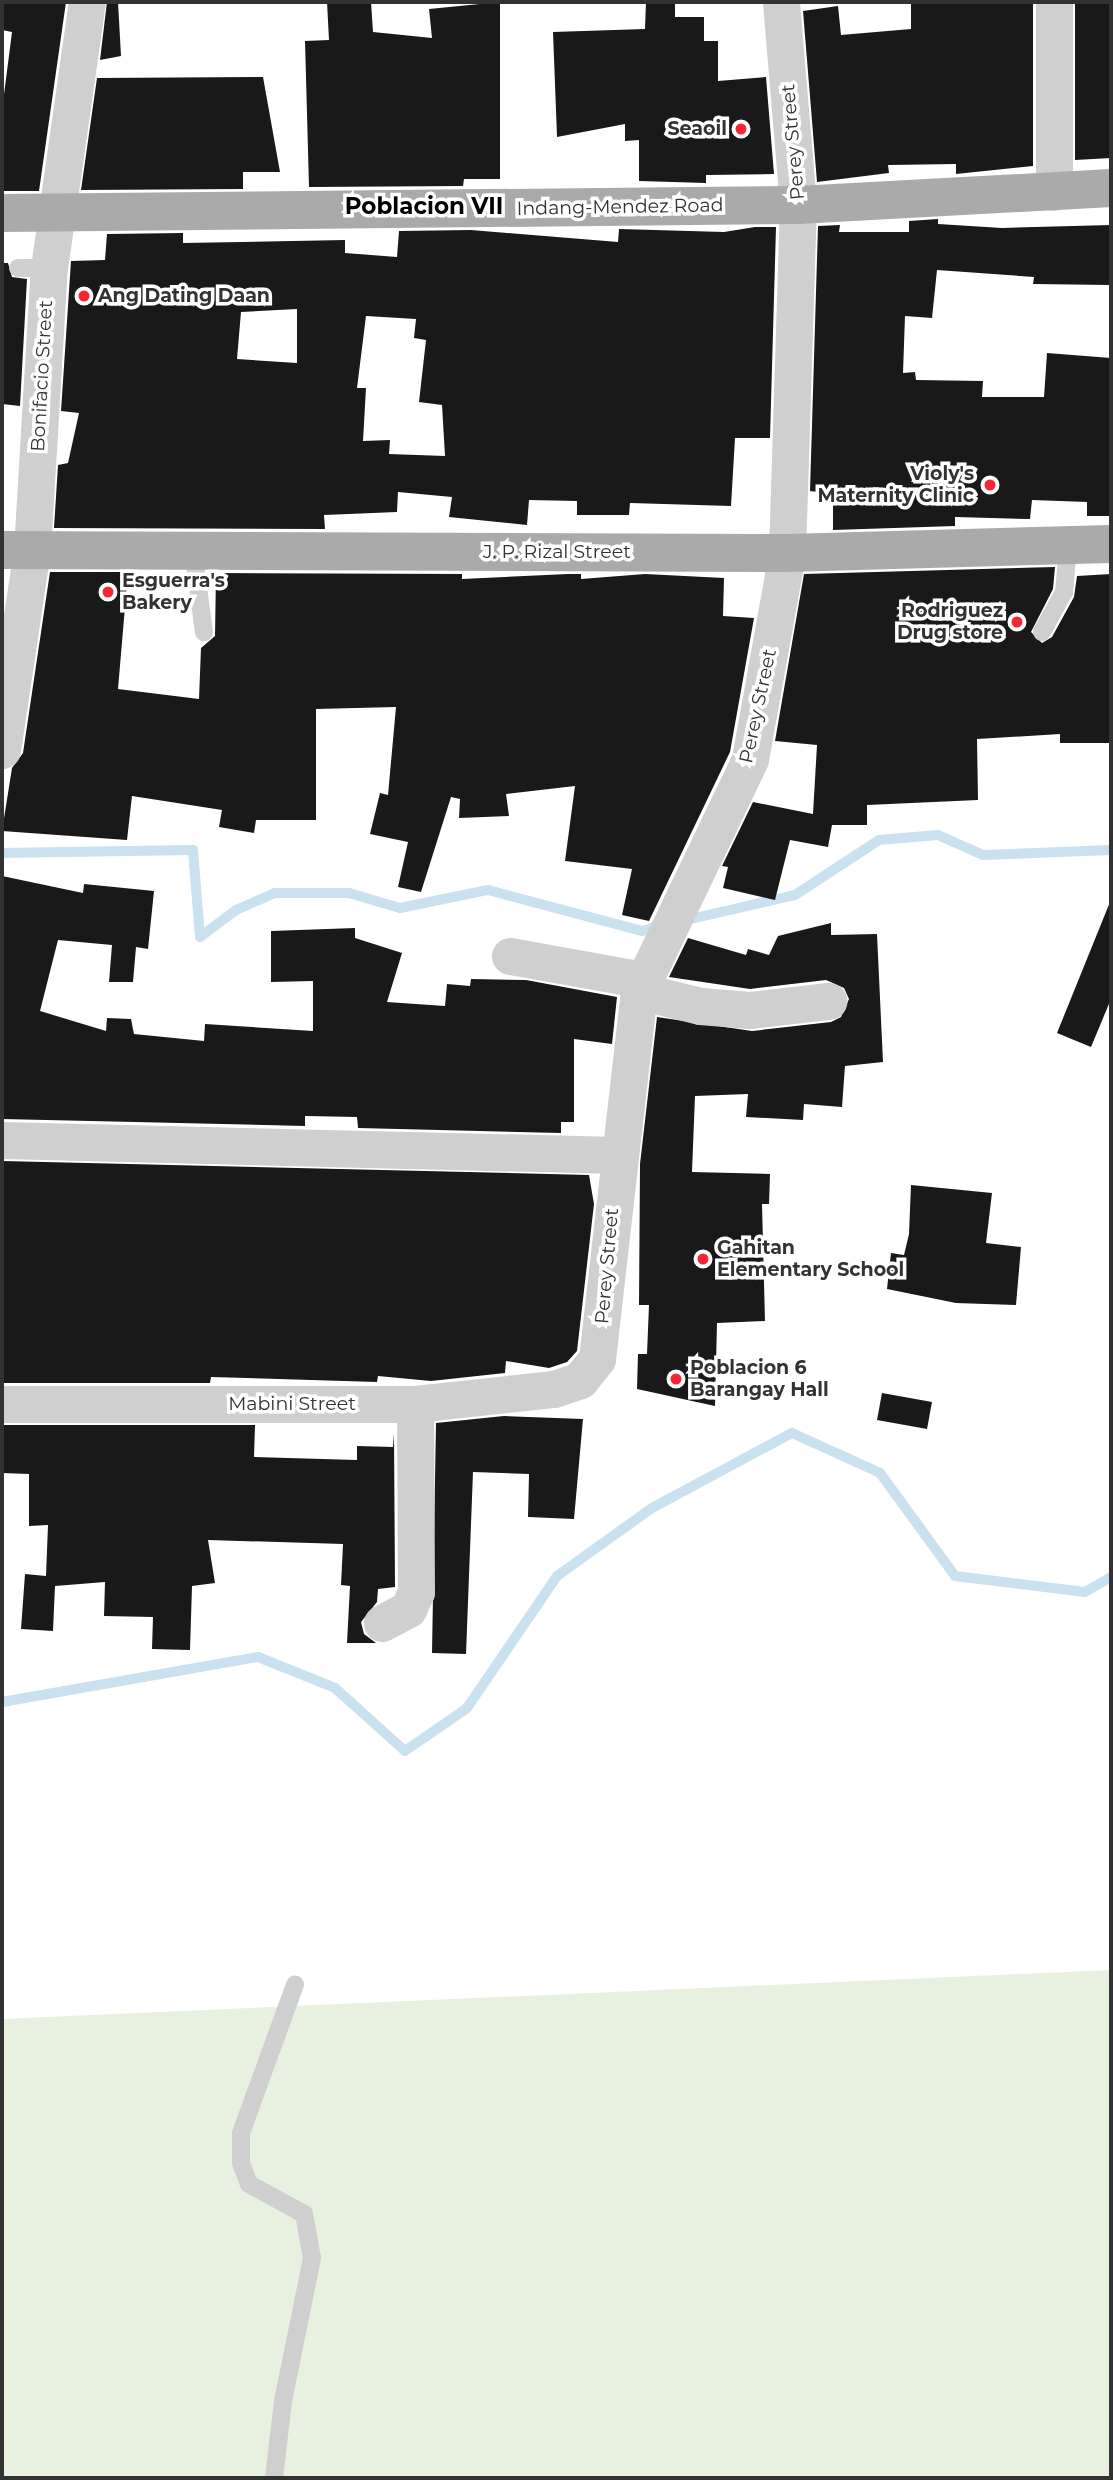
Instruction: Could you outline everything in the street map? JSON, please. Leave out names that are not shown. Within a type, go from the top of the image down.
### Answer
[{"type":"main road","name":"Indang-Mendez Road","points":[[2,213],[798,205],[1111,188]]},
{"type":"main road","name":"J. P. Rizal Street","points":[[17,550],[787,553],[1111,544]]},
{"type":"street","name":"Bonifacio Street","points":[[2,750],[17,550],[33,268],[56,214],[87,2]]},
{"type":"street","name":"Perey Street","points":[[580,1380],[597,1359],[617,1155],[645,975],[750,759],[787,553],[798,205],[781,2]]},
{"type":"street","points":[[1054,2],[1054,192]]},
{"type":"street","points":[[510,956],[645,975],[700,1006],[750,1010],[828,1002]]},
{"type":"street","points":[[2,1140],[617,1155]]},
{"type":"street","name":"Mabini Street","points":[[2,1405],[415,1404],[554,1389],[580,1380]]},
{"type":"street","points":[[382,1623],[408,1609],[416,1592],[415,1404]]},
{"type":"lane","points":[[1042,632],[1064,592],[1068,546]]},
{"type":"lane","points":[[193,550],[204,632]]},
{"type":"lane","points":[[274,2478],[283,2401],[312,2258],[304,2214],[249,2183],[241,2163],[241,2133],[295,1985]]},
{"type":"green space","points":[[1111,1970],[1111,2478],[2,2478],[2,2019]]},
{"type":"building","points":[[2,2],[66,2],[39,191],[2,191],[2,110],[12,32],[2,30]]},
{"type":"building","points":[[107,2],[118,2],[121,56],[100,60]]},
{"type":"building","points":[[327,2],[371,2],[373,32],[432,38],[429,9],[500,2],[500,179],[464,179],[463,186],[309,187],[305,41],[329,40]]},
{"type":"building","points":[[646,2],[675,2],[675,17],[704,17],[704,41],[718,41],[718,81],[766,77],[774,174],[706,175],[706,183],[639,181],[639,140],[625,141],[625,124],[557,137],[553,32],[645,29]]},
{"type":"building","points":[[911,2],[1033,2],[1033,166],[956,174],[956,164],[888,165],[889,173],[817,182],[803,11],[838,6],[841,35],[911,29]]},
{"type":"building","points":[[1075,2],[1111,2],[1111,158],[1075,160]]},
{"type":"building","points":[[263,77],[280,172],[243,172],[243,189],[81,190],[97,78]]},
{"type":"building","points":[[938,219],[938,224],[1002,228],[1111,225],[1111,285],[1033,284],[1034,277],[937,270],[932,318],[905,316],[903,373],[915,372],[916,380],[983,381],[982,397],[1044,397],[1047,353],[1111,358],[1111,516],[1087,516],[1087,502],[1032,500],[1030,519],[955,517],[955,526],[833,530],[833,494],[810,491],[818,226],[840,225],[839,232],[909,232],[909,221]]},
{"type":"building","points":[[776,227],[770,438],[735,438],[731,506],[630,503],[629,515],[577,515],[577,501],[529,500],[527,525],[449,517],[452,497],[398,492],[397,512],[324,515],[325,529],[54,528],[58,465],[68,463],[79,413],[61,411],[71,261],[105,260],[107,234],[183,233],[183,243],[345,240],[345,253],[397,257],[399,231],[471,230],[618,242],[619,229],[724,232]],"holes":[[[297,309],[297,363],[237,359],[241,312]],[[366,316],[416,319],[414,338],[426,340],[419,402],[442,405],[445,456],[389,454],[390,440],[363,441],[366,388],[357,388]]]},
{"type":"building","points":[[2,263],[8,263],[12,277],[27,279],[20,406],[2,404]]},
{"type":"building","points":[[1055,567],[1053,589],[1031,632],[1042,643],[1052,637],[1074,597],[1077,576],[1111,574],[1111,743],[1060,743],[1060,734],[977,739],[978,800],[867,805],[867,825],[832,825],[828,847],[790,840],[775,900],[723,888],[728,867],[722,866],[753,802],[813,814],[817,745],[775,741],[804,574]]},
{"type":"building","points":[[50,572],[128,572],[118,689],[199,699],[201,648],[215,636],[216,573],[462,574],[462,579],[568,574],[581,574],[581,579],[645,574],[724,578],[723,616],[754,618],[730,752],[649,921],[622,915],[632,869],[565,861],[575,786],[506,794],[509,816],[459,818],[460,799],[451,797],[421,892],[398,887],[408,842],[370,834],[380,793],[388,795],[396,707],[316,709],[316,820],[256,820],[254,833],[219,827],[222,810],[132,796],[127,840],[2,831],[12,768],[23,753]]},
{"type":"building","points":[[2,876],[83,893],[84,884],[154,891],[148,949],[136,947],[133,982],[109,982],[112,945],[58,940],[40,1011],[106,1031],[107,1018],[131,1019],[134,1034],[204,1041],[205,1024],[313,1031],[313,981],[271,982],[271,931],[355,928],[355,938],[402,953],[387,1002],[445,1006],[447,984],[470,986],[471,979],[526,980],[617,997],[612,1044],[574,1039],[574,1122],[561,1122],[561,1133],[358,1128],[357,1117],[305,1116],[305,1126],[2,1119]]},
{"type":"building","points":[[1110,902],[1111,999],[1091,1047],[1057,1033]]},
{"type":"building","points":[[831,923],[831,935],[877,934],[883,1062],[845,1066],[842,1107],[804,1104],[803,1120],[746,1117],[748,1094],[695,1096],[692,1172],[770,1174],[769,1204],[762,1204],[765,1321],[717,1323],[715,1406],[637,1389],[638,1354],[647,1354],[649,1305],[639,1305],[640,1164],[657,1017],[752,1031],[831,1022],[841,1017],[849,999],[844,988],[826,980],[750,989],[669,977],[688,938],[746,955],[748,949],[769,955],[778,936]]},
{"type":"building","points":[[2,1161],[589,1175],[594,1204],[577,1351],[567,1362],[549,1368],[506,1361],[505,1373],[431,1381],[378,1376],[377,1382],[211,1377],[210,1383],[2,1383]]},
{"type":"building","points":[[911,1185],[992,1193],[986,1243],[1021,1247],[1016,1305],[956,1303],[887,1289],[891,1253],[904,1255],[909,1234]]},
{"type":"building","points":[[882,1393],[932,1402],[927,1429],[877,1420]]},
{"type":"building","points":[[504,1416],[583,1419],[574,1519],[528,1517],[529,1474],[473,1472],[466,1654],[432,1653],[436,1423]]},
{"type":"building","points":[[2,1425],[255,1425],[254,1457],[357,1460],[357,1446],[393,1447],[394,1433],[395,1587],[378,1589],[377,1602],[361,1622],[364,1634],[376,1643],[347,1643],[350,1586],[341,1585],[343,1544],[208,1540],[215,1583],[192,1586],[190,1650],[152,1649],[153,1617],[104,1616],[105,1582],[55,1586],[53,1631],[21,1629],[25,1574],[46,1576],[48,1525],[29,1526],[29,1474],[2,1473]]},
{"type":"waterway","points":[[682,921],[795,895],[879,840],[938,835],[983,855],[1111,850]]},
{"type":"waterway","points":[[2,853],[193,850],[200,937],[236,910],[275,893],[349,893],[400,908],[488,890],[642,931],[660,926]]},
{"type":"waterway","points":[[2,1702],[258,1657],[335,1688],[405,1751],[467,1708],[557,1576],[652,1508],[792,1433],[880,1473],[955,1576],[1085,1592],[1111,1577]]},
{"type":"place","name":"Seaoil","points":[[741,129]]},
{"type":"place","name":"Ang Dating Daan","points":[[84,296]]},
{"type":"place","name":"Violy's Maternity Clinic","points":[[990,485]]},
{"type":"place","name":"Esguerra's Bakery","points":[[108,592]]},
{"type":"place","name":"Rodriguez Drug store","points":[[1017,622]]},
{"type":"place","name":"Gahitan Elementary School","points":[[703,1259]]},
{"type":"place","name":"Poblacion 6 Barangay Hall","points":[[676,1379]]},
{"type":"district","name":"Poblacion VII","points":[[424,206]]}]
